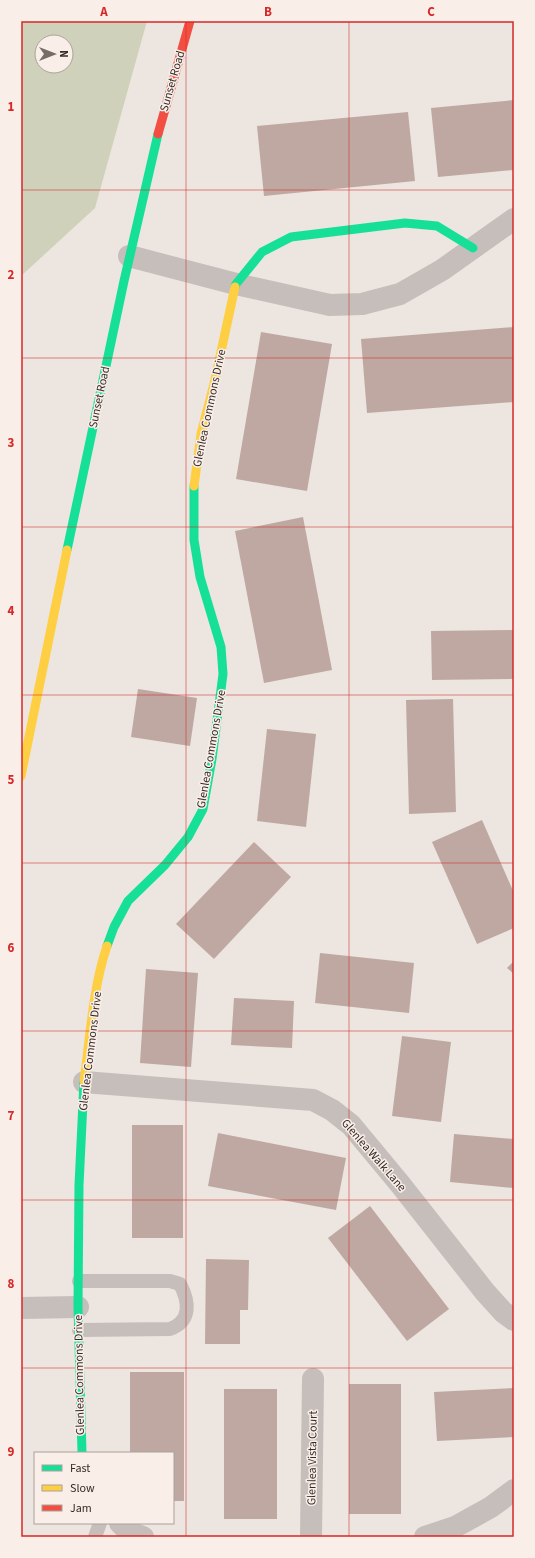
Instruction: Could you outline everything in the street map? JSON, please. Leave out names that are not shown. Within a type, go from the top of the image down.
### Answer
[{"type":"street","name":"Sunset Road","points":[[21,776],[129,256],[158,130],[190,21]]},
{"type":"street","points":[[129,256],[236,284],[330,305],[362,304],[400,294],[442,270],[514,219]]},
{"type":"street","points":[[236,284],[262,252],[291,237],[405,223],[437,226],[473,248]]},
{"type":"street","name":"Glenlea Commons Drive","points":[[82,1452],[78,1330],[79,1185],[84,1082],[94,1006],[103,958],[114,928],[128,901],[165,865],[188,837],[203,809],[212,759],[223,674],[221,647],[200,577],[194,540],[194,485],[201,434],[214,384],[236,284]]},
{"type":"street","name":"Glenlea Walk Lane","points":[[84,1082],[313,1100],[332,1110],[351,1125],[400,1184],[485,1292],[503,1312],[514,1320]]},
{"type":"street","points":[[21,1308],[78,1307]]},
{"type":"street","name":"Glenlea Vista Court","points":[[311,1537],[313,1379]]},
{"type":"street","points":[[425,1537],[455,1527],[491,1507],[514,1490]]},
{"type":"street","points":[[121,1524],[129,1532],[143,1537]]},
{"type":"lane","points":[[78,1281],[170,1281],[180,1284],[186,1297],[187,1313],[178,1326],[170,1329],[78,1330]]},
{"type":"lane","points":[[95,1537],[100,1524]]},
{"type":"green space","points":[[21,21],[147,21],[95,208],[21,276]]},
{"type":"building","points":[[514,100],[514,170],[438,177],[431,108]]},
{"type":"building","points":[[408,112],[415,181],[264,196],[257,126]]},
{"type":"building","points":[[514,327],[514,402],[367,413],[361,339]]},
{"type":"building","points":[[261,332],[332,344],[307,491],[236,479]]},
{"type":"building","points":[[303,517],[332,670],[264,683],[235,531]]},
{"type":"building","points":[[514,630],[514,679],[432,680],[431,631]]},
{"type":"building","points":[[138,689],[197,698],[190,746],[131,737]]},
{"type":"building","points":[[453,699],[456,812],[409,814],[406,700]]},
{"type":"building","points":[[267,729],[316,734],[306,827],[257,821]]},
{"type":"building","points":[[482,820],[514,893],[514,928],[477,944],[432,842]]},
{"type":"building","points":[[254,842],[291,877],[214,959],[176,924]]},
{"type":"building","points":[[320,953],[414,963],[409,1013],[315,1003]]},
{"type":"building","points":[[514,961],[514,974],[507,968]]},
{"type":"building","points":[[146,969],[198,973],[191,1067],[140,1063]]},
{"type":"building","points":[[234,998],[294,1001],[292,1048],[231,1045]]},
{"type":"building","points":[[402,1036],[451,1042],[441,1122],[392,1116]]},
{"type":"building","points":[[132,1125],[183,1125],[183,1238],[132,1238]]},
{"type":"building","points":[[218,1133],[346,1158],[336,1210],[208,1186]]},
{"type":"building","points":[[454,1134],[514,1139],[514,1188],[450,1182]]},
{"type":"building","points":[[370,1206],[449,1309],[407,1341],[328,1238]]},
{"type":"building","points":[[206,1259],[249,1260],[248,1310],[240,1310],[240,1344],[205,1344]]},
{"type":"building","points":[[130,1372],[184,1372],[184,1501],[174,1501],[174,1452],[130,1452]]},
{"type":"building","points":[[349,1384],[401,1384],[401,1514],[349,1514]]},
{"type":"building","points":[[514,1388],[514,1437],[437,1441],[434,1392]]},
{"type":"building","points":[[224,1389],[277,1389],[277,1519],[224,1519]]},
{"type":"traffic: fast","points":[[67,550],[124,281],[158,134]]},
{"type":"traffic: fast","points":[[235,287],[262,252],[291,237],[405,223],[437,226],[473,248]]},
{"type":"traffic: fast","points":[[107,946],[114,927],[128,901],[165,865],[188,837],[203,809],[212,759],[223,674],[221,647],[200,577],[194,540],[194,486]]},
{"type":"traffic: fast","points":[[82,1452],[78,1307],[79,1185],[84,1081]]},
{"type":"traffic: slow","points":[[194,486],[201,434],[214,384],[235,287]]},
{"type":"traffic: slow","points":[[21,776],[67,550]]},
{"type":"traffic: slow","points":[[84,1081],[95,995],[107,946]]},
{"type":"traffic: jam","points":[[158,134],[190,21]]}]
